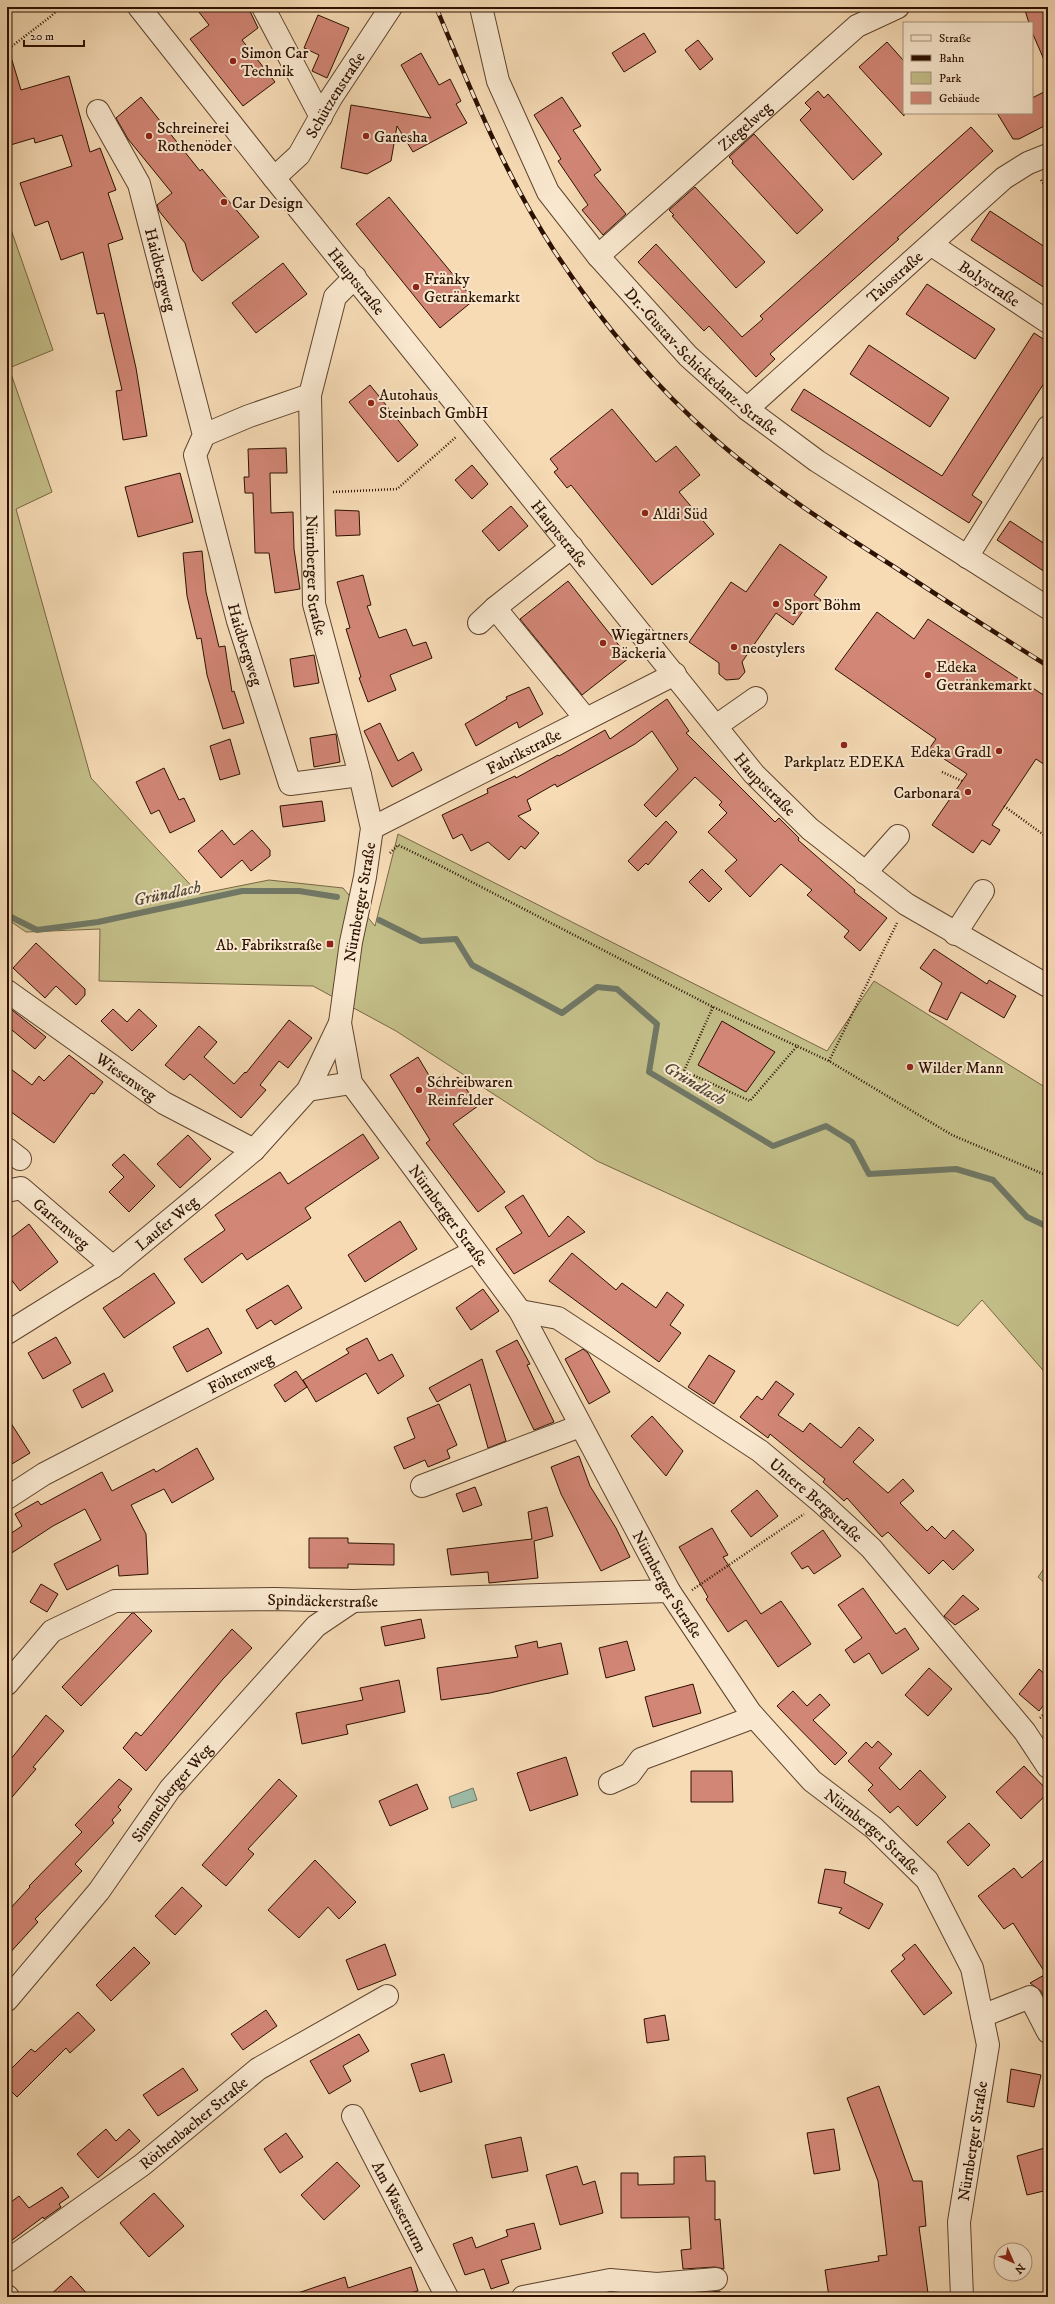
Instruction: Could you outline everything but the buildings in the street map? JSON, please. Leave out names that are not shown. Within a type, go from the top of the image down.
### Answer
[{"type":"street","name":"Hauptstraße","points":[[139,7],[274,178],[759,780],[810,829],[906,904],[955,934],[1048,986]]},
{"type":"street","points":[[263,7],[320,117]]},
{"type":"street","name":"Schützenstraße","points":[[274,178],[299,155],[320,117],[391,7]]},
{"type":"street","name":"Dr.-Gustav-Schickedanz-Straße","points":[[481,7],[498,81],[548,192],[598,256],[688,356],[747,409],[817,461],[1048,608]]},
{"type":"street","name":"Ziegelweg","points":[[598,256],[857,26],[898,7]]},
{"type":"street","name":"Haidbergweg","points":[[98,111],[139,184],[204,435],[195,455],[238,621],[290,784],[360,775]]},
{"type":"street","name":"Taiostraße","points":[[747,409],[932,245],[1004,178],[1028,163],[1048,155]]},
{"type":"street","name":"Bolystraße","points":[[932,245],[1048,322]]},
{"type":"street","name":"Nürnberger Straße","points":[[354,277],[335,297],[310,395],[314,604],[360,775],[372,828],[366,877],[351,942],[340,1023],[351,1082],[520,1311],[672,1596],[754,1717],[812,1781],[874,1828],[927,1880],[972,1968],[988,2045],[959,2222],[962,2297]]},
{"type":"street","points":[[204,435],[249,416],[310,395]]},
{"type":"street","points":[[967,556],[1048,427]]},
{"type":"street","points":[[478,623],[572,547]]},
{"type":"street","points":[[495,608],[586,719]]},
{"type":"street","name":"Fabrikstraße","points":[[372,828],[675,674]]},
{"type":"street","points":[[716,726],[756,698]]},
{"type":"street","points":[[865,873],[898,836]]},
{"type":"street","points":[[955,934],[983,891]]},
{"type":"street","name":"Wiesenweg","points":[[7,991],[164,1103],[254,1150]]},
{"type":"street","name":"Laufer Weg","points":[[7,1333],[113,1267],[254,1150],[308,1090],[340,1023]]},
{"type":"street","points":[[308,1090],[351,1082]]},
{"type":"street","name":"Gartenweg","points":[[7,1190],[21,1188],[113,1267]]},
{"type":"street","name":"Föhrenweg","points":[[7,1498],[44,1474],[475,1251]]},
{"type":"street","name":"Untere Bergstraße","points":[[520,1311],[558,1318],[760,1451],[821,1502],[871,1548],[1025,1732],[1048,1767]]},
{"type":"street","points":[[422,1486],[580,1426]]},
{"type":"street","name":"Spindäckerstraße","points":[[7,1684],[52,1630],[116,1601],[353,1601],[672,1596]]},
{"type":"street","name":"Simmelberger Weg","points":[[7,2000],[98,1891],[170,1789],[316,1626],[353,1601]]},
{"type":"street","points":[[610,1783],[630,1774],[641,1759],[754,1717]]},
{"type":"street","name":"Röthenbacher Straße","points":[[7,2261],[142,2165],[258,2069],[387,1996]]},
{"type":"street","points":[[982,2016],[1030,1997],[1048,2032]]},
{"type":"street","name":"Am Wasserturm","points":[[353,2116],[447,2297]]},
{"type":"street","points":[[523,2297],[610,2280],[658,2284],[716,2279]]},
{"type":"path","points":[[7,50],[50,18],[61,7]]},
{"type":"path","points":[[312,493],[397,489],[472,423]]},
{"type":"path","points":[[942,772],[962,781]]},
{"type":"path","points":[[1004,806],[1048,838]]},
{"type":"path","points":[[366,877],[398,845],[713,1007],[798,1045],[829,1061],[952,1135],[1048,1176]]},
{"type":"path","points":[[829,1061],[906,904]]},
{"type":"path","points":[[713,1007],[684,1071],[750,1101],[798,1045]]},
{"type":"path","name":"Untere Bergstraße","points":[[672,1596],[799,1518]]},
{"type":"green space","points":[[7,218],[53,350],[9,368],[52,492],[16,509],[91,778],[199,894],[269,880],[343,888],[375,926],[398,834],[827,1051],[874,981],[1048,1089],[1048,1376],[982,1300],[958,1326],[597,1161],[396,1031],[313,986],[99,981],[100,929],[26,932],[7,919]]},
{"type":"green space","points":[[1048,1563],[1048,1586],[1038,1577]]},
{"type":"shaded area","points":[[473,1788],[477,1800],[452,1808],[449,1797]]},
{"type":"waterway","name":"Gründlach","points":[[7,915],[37,930],[98,922],[242,891],[299,891],[337,897]]},
{"type":"waterway","name":"Gründlach","points":[[379,920],[421,941],[456,939],[472,965],[562,1013],[597,987],[617,989],[657,1024],[649,1072],[773,1146],[826,1126],[852,1142],[869,1174],[956,1169],[993,1180],[1027,1217],[1048,1227]]},
{"type":"railway","points":[[436,7],[489,131],[535,220],[570,275],[607,325],[669,396],[736,457],[780,491],[849,538],[1048,666]]},
{"type":"place","name":"Simon Car Technik","points":[[233,61]]},
{"type":"place","name":"Schreinerei Rothenöder","points":[[149,136]]},
{"type":"place","name":"Ganesha","points":[[366,136]]},
{"type":"place","name":"Car Design","points":[[224,202]]},
{"type":"place","name":"Fränky Getränkemarkt","points":[[416,287]]},
{"type":"place","name":"Autohaus Steinbach GmbH","points":[[371,403]]},
{"type":"place","name":"Aldi Süd","points":[[645,513]]},
{"type":"place","name":"Sport Böhm","points":[[776,604]]},
{"type":"place","name":"Wiegärtners Bäckeria","points":[[603,643]]},
{"type":"place","name":"neostylers","points":[[734,647]]},
{"type":"place","name":"Edeka Getränkemarkt","points":[[928,675]]},
{"type":"place","name":"Parkplatz EDEKA","points":[[844,745]]},
{"type":"place","name":"Edeka Gradl","points":[[999,751]]},
{"type":"place","name":"Carbonara","points":[[968,792]]},
{"type":"place","name":"Ab. Fabrikstraße","points":[[330,944]]},
{"type":"place","name":"Wilder Mann","points":[[910,1067]]},
{"type":"place","name":"Schreibwaren Reinfelder","points":[[419,1090]]}]
